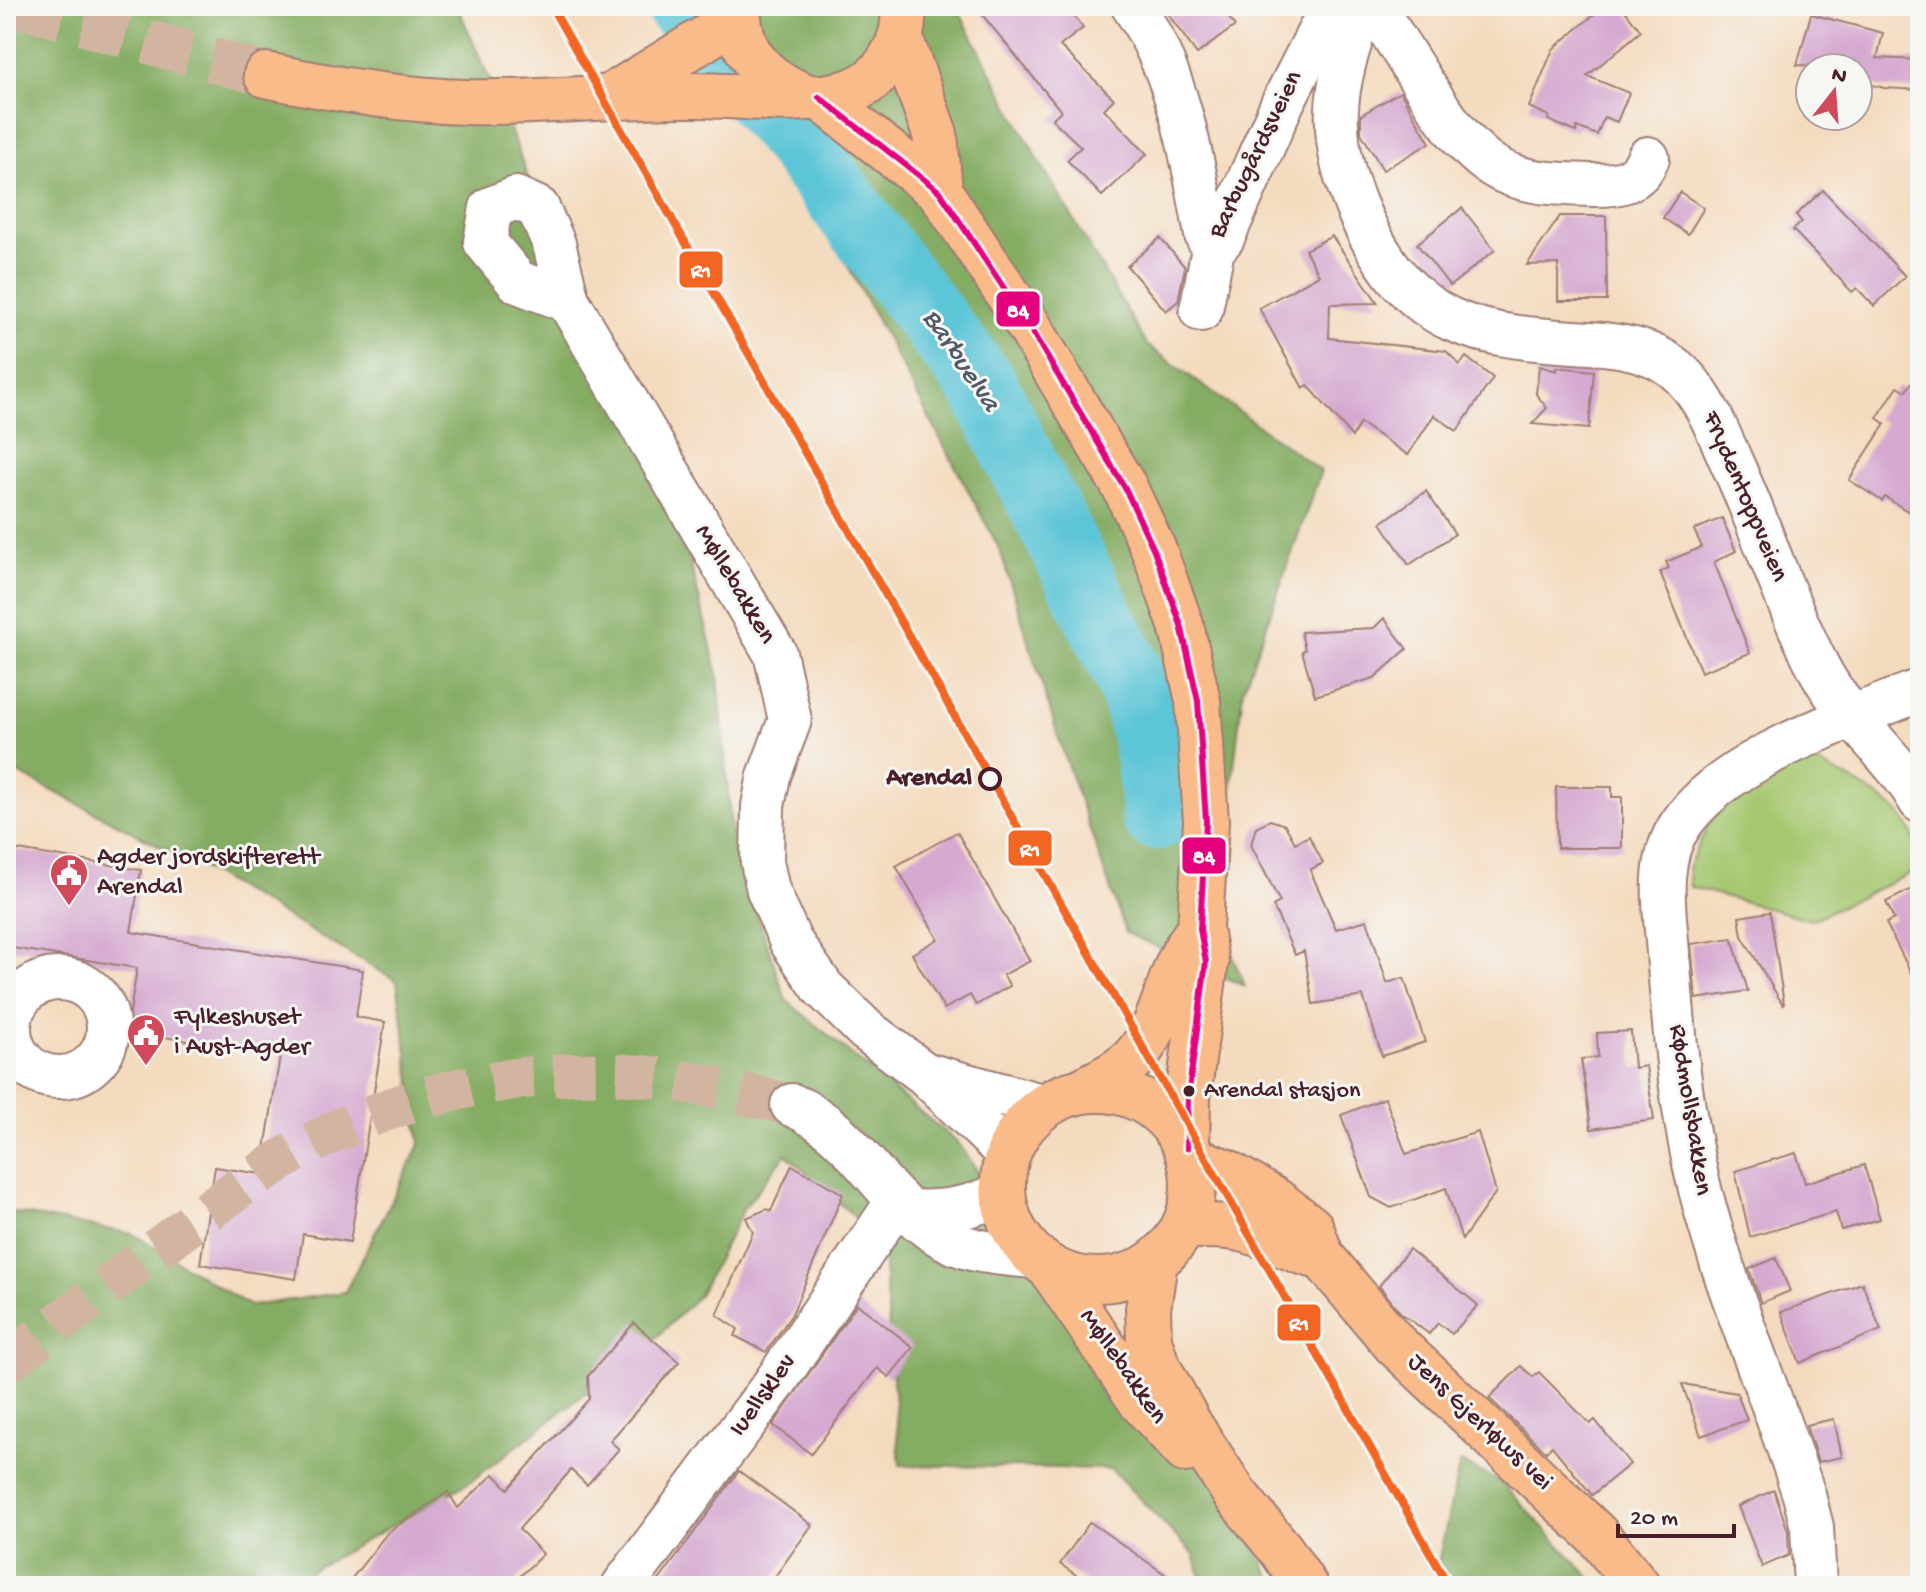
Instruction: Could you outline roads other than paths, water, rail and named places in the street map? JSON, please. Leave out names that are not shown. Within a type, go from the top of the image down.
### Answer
[{"type":"main road","points":[[611,96],[712,34],[739,6]]},
{"type":"main road","points":[[739,6],[743,43],[761,72],[782,87],[814,97],[940,192],[1027,323],[1125,488],[1154,550],[1181,625],[1198,701],[1204,758],[1206,821],[1200,929],[1206,962],[1188,1097],[1202,1159],[1185,1226],[1155,1262],[1114,1280],[1092,1281],[1042,1262],[1012,1228],[1005,1174],[1022,1127],[1063,1098],[1111,1076],[1137,1054],[1160,1014],[1182,949],[1200,929]]},
{"type":"main road","points":[[266,75],[345,92],[466,102],[611,96],[814,97],[851,91],[875,77],[891,58],[901,22]]},
{"type":"main road","points":[[901,22],[935,134],[940,192]]},
{"type":"main road","points":[[1063,1098],[1118,1091],[1136,1097],[1166,1118],[1202,1159]]},
{"type":"main road","name":"Jens Gjerløws vei","points":[[1202,1159],[1276,1201],[1311,1228],[1322,1257],[1395,1344],[1597,1535],[1638,1586]]},
{"type":"main road","points":[[1185,1226],[1229,1226],[1266,1237],[1300,1254],[1322,1257]]},
{"type":"main road","name":"Møllebakken","points":[[1042,1262],[1142,1403],[1183,1448],[1235,1494]]},
{"type":"main road","name":"Møllebakken","points":[[1155,1262],[1148,1309],[1149,1340],[1157,1365],[1190,1425],[1235,1494],[1282,1551],[1305,1586]]},
{"type":"street","name":"Barbugårdsveien","points":[[1133,6],[1166,65],[1189,139],[1206,235],[1213,249],[1223,238],[1283,102],[1332,6]]},
{"type":"street","points":[[1283,102],[1286,49],[1302,6]]},
{"type":"street","name":"Frydentoppveien","points":[[1364,6],[1337,84],[1339,154],[1347,185],[1372,241],[1399,280],[1424,305],[1450,320],[1479,330],[1515,338],[1627,347],[1653,356],[1682,374],[1699,395],[1715,426],[1751,505],[1795,620],[1823,675],[1852,718],[1920,801]]},
{"type":"street","points":[[1372,6],[1467,144],[1494,168],[1545,184],[1614,185],[1634,179],[1642,172],[1648,158]]},
{"type":"street","points":[[1201,310],[1213,249]]},
{"type":"street","name":"Møllebakken","points":[[568,301],[775,653],[790,720],[769,776],[763,806],[762,862],[768,890],[791,942],[823,988],[843,1008],[866,1030],[925,1074],[1005,1174]]},
{"type":"street","name":"Rødmollsbakken","points":[[1815,1586],[1812,1527],[1804,1495],[1700,1191],[1671,985],[1665,865],[1679,826],[1697,803],[1728,779],[1771,754],[1920,690]]},
{"type":"street","name":"Møllebakken","points":[[925,1074],[1063,1098]]},
{"type":"street","points":[[792,1105],[834,1128],[903,1205],[951,1242],[977,1251],[1042,1262]]},
{"type":"street","points":[[903,1205],[938,1212],[971,1207],[1005,1174]]},
{"type":"street","name":"Iuellsklev","points":[[623,1586],[903,1205]]},
{"type":"waterway","name":"Barbuelva","points":[[681,6],[798,143],[983,386],[1126,669],[1147,740],[1156,815]]},
{"type":"tunnel","points":[[20,6],[266,75]]},
{"type":"tunnel","points":[[6,1363],[218,1203],[272,1166],[310,1144],[382,1112],[496,1082],[574,1074],[635,1075],[680,1081],[792,1105]]},
{"type":"place","name":"Arendal","points":[[990,779]]},
{"type":"place","name":"Agder jordskifterett Arendal","points":[[69,907]]},
{"type":"place","name":"Fylkeshuset i Aust-Agder","points":[[146,1067]]},
{"type":"place","name":"Arendal stasjon","points":[[1189,1091]]}]
